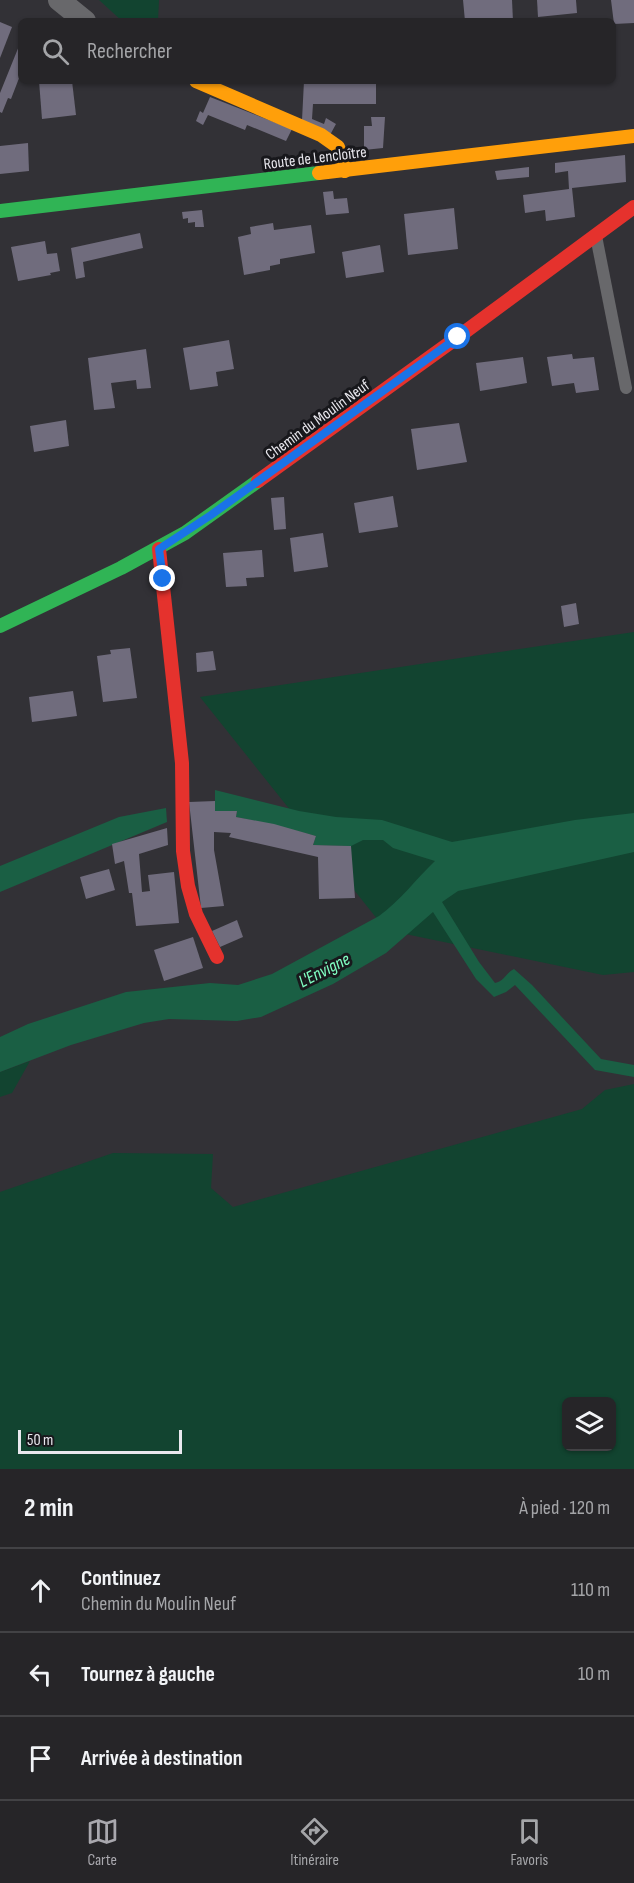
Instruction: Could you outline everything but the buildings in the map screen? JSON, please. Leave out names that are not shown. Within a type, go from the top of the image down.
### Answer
[{"type":"street","points":[[59,0],[81,18]]},
{"type":"street","points":[[203,84],[321,135],[338,147],[345,171]]},
{"type":"street","name":"Route de Lencloître","points":[[0,211],[634,136]]},
{"type":"street","name":"Chemin du Moulin Neuf","points":[[0,626],[159,549],[211,515],[634,207]]},
{"type":"street","points":[[159,549],[182,763],[183,851],[188,886],[196,914],[217,957]]},
{"type":"lane","points":[[596,235],[626,388]]},
{"type":"shaded area","points":[[99,0],[159,0],[158,18],[119,18]]},
{"type":"shaded area","points":[[634,632],[634,972],[603,975],[386,930],[200,697]]},
{"type":"shaded area","points":[[30,1061],[12,1093],[0,1097],[0,1072]]},
{"type":"shaded area","points":[[634,1084],[634,1469],[0,1469],[0,1192],[113,1153],[213,1154],[211,1188],[233,1207],[582,1109],[605,1090]]},
{"type":"water","name":"L'Envigne","points":[[215,790],[299,811],[336,817],[382,820],[452,842],[575,820],[634,813],[634,852],[458,891],[442,902],[479,962],[495,983],[501,981],[514,969],[532,985],[601,1059],[634,1065],[634,1077],[595,1070],[515,985],[494,997],[476,979],[433,912],[386,953],[333,984],[261,1017],[237,1021],[169,1019],[144,1023],[71,1045],[0,1072],[0,1037],[28,1024],[126,992],[210,983],[238,985],[272,974],[379,916],[401,897],[435,861],[393,848],[383,840],[363,840],[351,846],[313,845],[316,836],[236,817],[237,811],[215,811]]},
{"type":"water","points":[[166,808],[167,822],[0,892],[0,866],[119,817]]},
{"type":"traffic: fast","points":[[0,211],[319,173]]},
{"type":"traffic: fast","points":[[0,626],[121,568],[185,533],[258,481]]},
{"type":"traffic: slow","points":[[203,84],[321,135],[338,147],[345,171]]},
{"type":"traffic: slow","points":[[319,173],[634,136]]},
{"type":"traffic: jam","points":[[258,481],[634,207]]},
{"type":"traffic: jam","points":[[159,549],[182,763],[183,851],[188,886],[196,914],[217,957]]},
{"type":"route","points":[[163,579],[159,549],[211,515],[458,337]]}]
